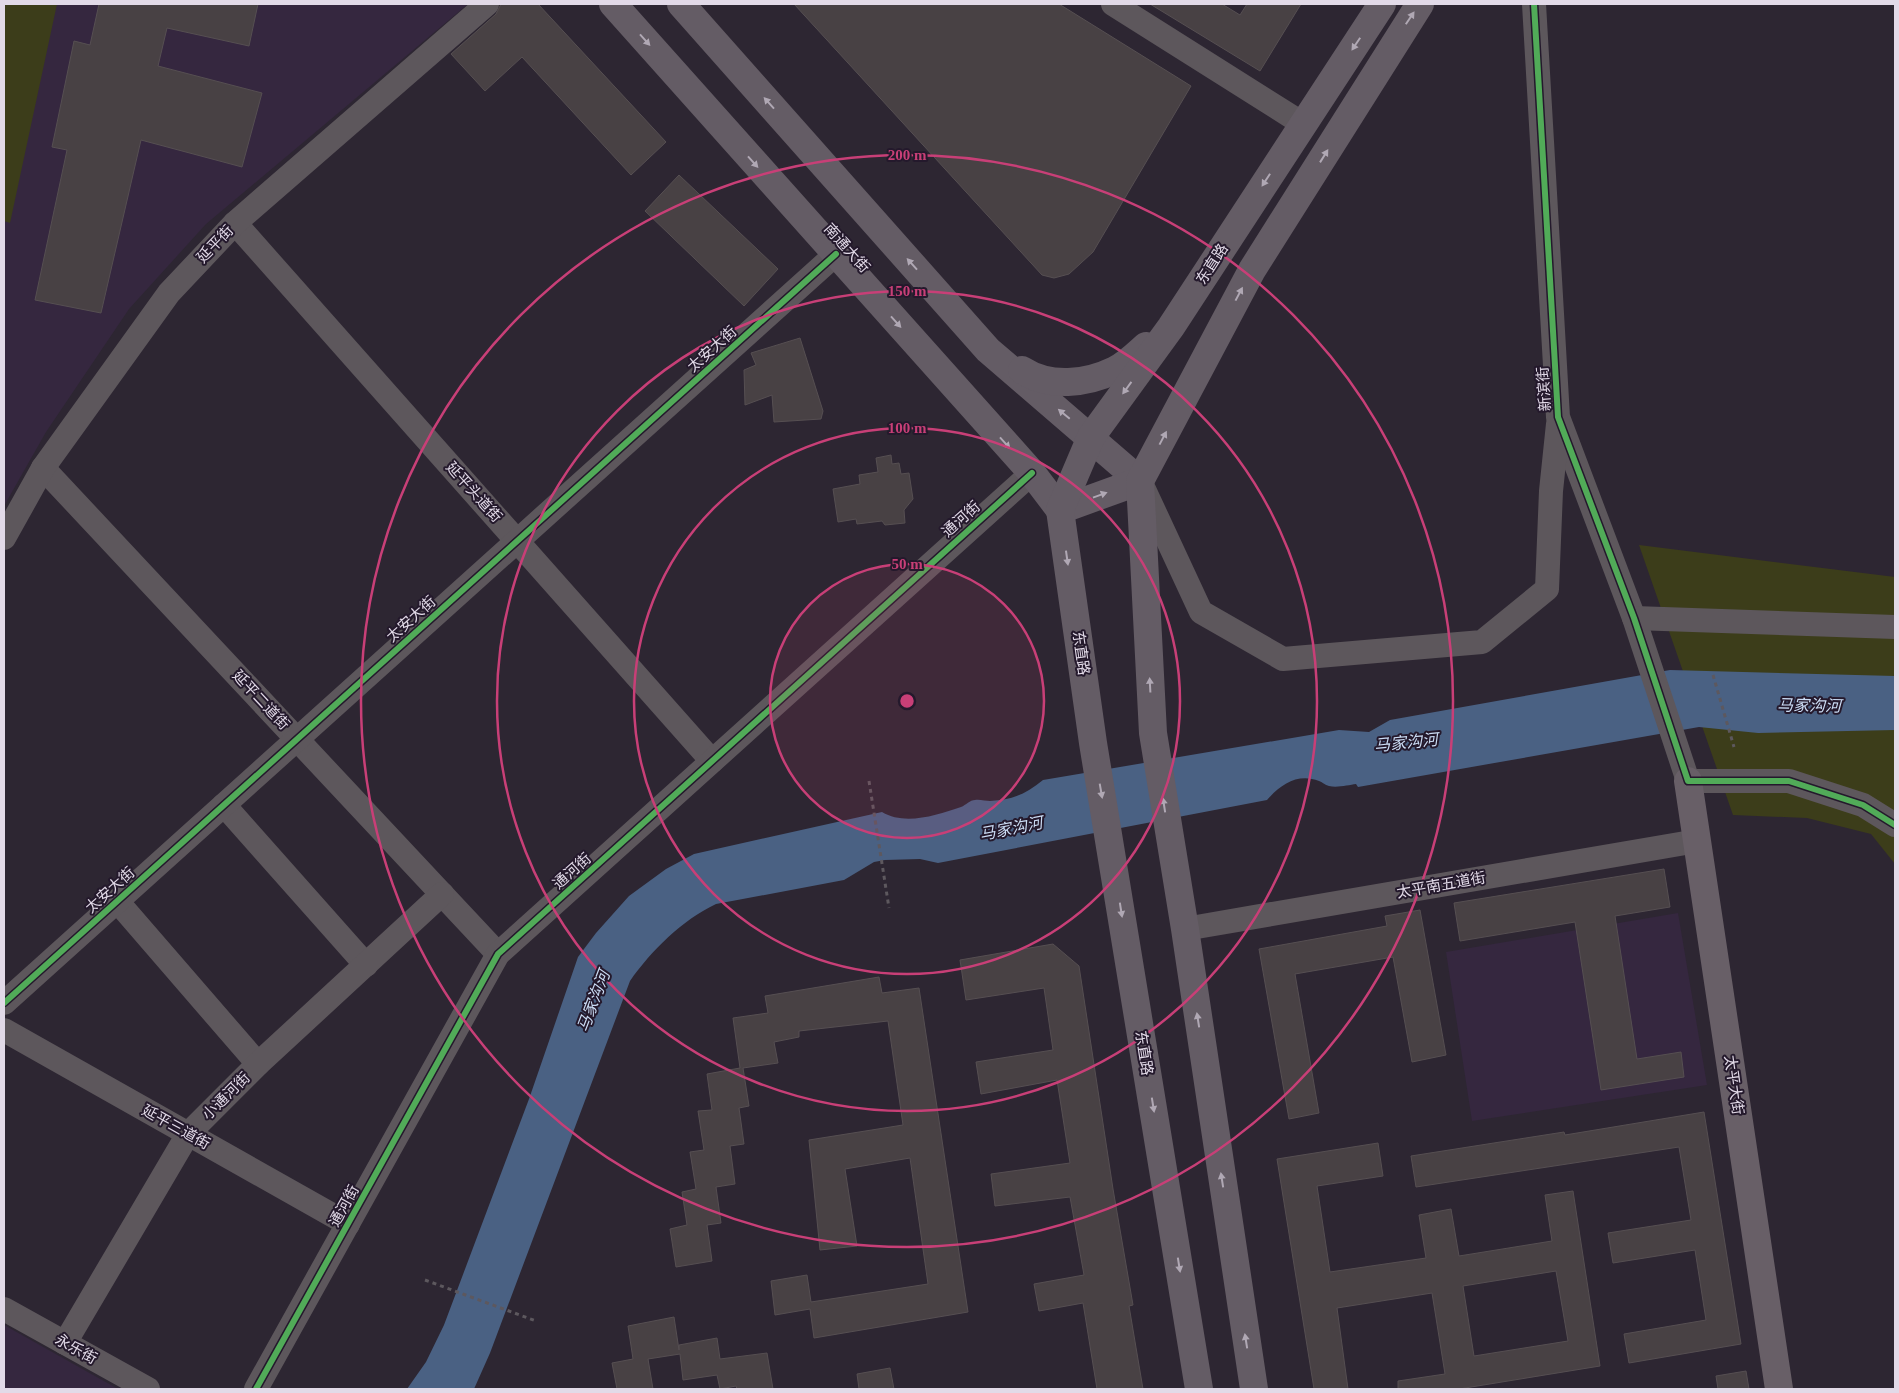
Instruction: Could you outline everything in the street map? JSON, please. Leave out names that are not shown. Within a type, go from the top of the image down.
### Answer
[{"type":"highway","name":"南通大街","points":[[613,4],[1032,473],[1060,510]]},
{"type":"highway","points":[[681,4],[988,350],[1091,436],[1140,481]]},
{"type":"highway","name":"东直路","points":[[1199,1389],[1093,743],[1060,510],[1091,436],[1171,327],[1382,4]]},
{"type":"highway","points":[[1254,1389],[1185,929],[1171,854],[1153,733],[1140,481],[1252,270],[1420,4]]},
{"type":"highway","points":[[988,350],[1032,377],[1057,383],[1086,381],[1116,370],[1171,327]]},
{"type":"highway","points":[[1060,510],[1140,481]]},
{"type":"main road","name":"太平大街","points":[[1688,781],[1779,1389]]},
{"type":"street","name":"延平街","points":[[4,538],[43,468],[169,293],[235,223],[487,4]]},
{"type":"street","points":[[1114,4],[1303,124]]},
{"type":"street","name":"新滨街","points":[[1534,4],[1558,417],[1634,618],[1688,781]]},
{"type":"street","name":"延平头道街","points":[[235,223],[712,761]]},
{"type":"street","name":"太安大街","points":[[4,1003],[836,254]]},
{"type":"street","points":[[1140,481],[1201,612],[1283,659],[1482,642],[1547,589],[1551,491],[1558,417]]},
{"type":"street","name":"延平二道街","points":[[43,468],[498,954]]},
{"type":"street","name":"通河街","points":[[256,1389],[498,954],[1032,473]]},
{"type":"street","points":[[1634,618],[1895,627]]},
{"type":"street","points":[[1688,781],[1789,781],[1862,805],[1895,825]]},
{"type":"street","points":[[224,805],[366,965]]},
{"type":"street","name":"太平南五道街","points":[[1185,929],[1697,841]]},
{"type":"street","name":"小通河街","points":[[65,1343],[188,1134],[258,1064],[442,894]]},
{"type":"street","points":[[117,901],[258,1064]]},
{"type":"street","name":"延平三道街","points":[[4,1030],[348,1224]]},
{"type":"street","name":"永乐街","points":[[4,1309],[148,1389]]},
{"type":"path","points":[[1713,675],[1734,747]]},
{"type":"path","points":[[869,781],[889,908]]},
{"type":"path","points":[[425,1280],[536,1321]]},
{"type":"shaded area","points":[[4,4],[468,4],[206,224],[129,309],[46,432],[4,506]]},
{"type":"shaded area","points":[[4,4],[57,4],[10,223],[4,221]]},
{"type":"shaded area","points":[[1639,545],[1895,577],[1895,864],[1871,834],[1807,818],[1733,815]]},
{"type":"shaded area","points":[[1678,913],[1707,1085],[1472,1121],[1446,952]]},
{"type":"shaded area","points":[[4,1325],[118,1389],[4,1389]]},
{"type":"water","name":"马家沟河","points":[[1670,670],[1895,676],[1895,730],[1758,733],[1699,727],[1358,787],[1356,784],[1332,787],[1320,781],[1304,778],[1297,779],[1278,789],[1267,800],[938,863],[920,859],[874,862],[844,880],[716,904],[703,911],[668,937],[630,981],[490,1353],[474,1389],[407,1389],[426,1362],[444,1325],[529,1099],[578,957],[596,933],[629,896],[666,869],[694,854],[882,812],[901,818],[921,818],[961,807],[973,800],[990,801],[1012,798],[1025,793],[1043,780],[1339,730],[1369,732],[1390,720]]},
{"type":"building","points":[[99,4],[258,4],[249,46],[167,28],[158,66],[262,93],[242,167],[141,140],[101,313],[35,300],[67,150],[52,147],[74,41],[90,45]]},
{"type":"building","points":[[501,4],[538,4],[666,142],[631,175],[522,57],[485,91],[451,54],[496,14]]},
{"type":"building","points":[[794,4],[1059,4],[1191,86],[1093,252],[1069,274],[1054,278],[1042,275]]},
{"type":"building","points":[[1150,4],[1222,4],[1240,15],[1247,4],[1301,4],[1260,71]]},
{"type":"building","points":[[679,175],[778,269],[744,306],[645,211]]},
{"type":"building","points":[[800,338],[823,411],[821,419],[774,422],[772,395],[745,405],[744,370],[756,365],[751,353]]},
{"type":"building","points":[[891,455],[892,464],[899,463],[901,474],[909,473],[913,499],[904,510],[905,523],[885,525],[882,521],[857,524],[856,519],[838,522],[833,489],[860,484],[859,475],[878,472],[876,458]]},
{"type":"building","points":[[1664,869],[1670,907],[1615,916],[1637,1059],[1681,1052],[1684,1077],[1601,1090],[1575,922],[1460,941],[1454,903]]},
{"type":"building","points":[[1420,910],[1446,1055],[1412,1062],[1393,957],[1295,974],[1319,1113],[1289,1119],[1259,949],[1387,926],[1385,916]]},
{"type":"building","points":[[1053,944],[1079,966],[1113,1189],[1133,1305],[1129,1306],[1143,1389],[1097,1389],[1083,1303],[1039,1311],[1034,1284],[1084,1275],[1070,1197],[995,1206],[991,1174],[1070,1163],[1057,1080],[981,1094],[976,1062],[1053,1050],[1044,988],[966,1000],[960,960]]},
{"type":"building","points":[[879,977],[882,993],[919,988],[968,1312],[814,1338],[810,1309],[775,1315],[771,1281],[807,1275],[811,1302],[928,1284],[910,1158],[845,1169],[857,1246],[820,1250],[809,1140],[903,1125],[888,1021],[799,1031],[799,1037],[774,1042],[778,1063],[743,1068],[749,1106],[739,1108],[744,1144],[730,1146],[735,1184],[716,1187],[721,1223],[707,1225],[712,1261],[676,1267],[670,1229],[687,1225],[682,1192],[696,1189],[690,1152],[704,1150],[698,1111],[712,1110],[707,1074],[740,1068],[733,1018],[768,1013],[765,996]]},
{"type":"building","points":[[1704,1112],[1741,1344],[1629,1363],[1624,1334],[1706,1320],[1695,1250],[1613,1263],[1608,1233],[1691,1220],[1679,1147],[1416,1187],[1411,1156],[1564,1132],[1565,1135]]},
{"type":"building","points":[[1378,1143],[1383,1176],[1317,1186],[1330,1272],[1426,1258],[1419,1215],[1451,1209],[1459,1256],[1552,1241],[1545,1195],[1573,1191],[1600,1366],[1459,1389],[1398,1389],[1398,1381],[1445,1374],[1432,1293],[1337,1308],[1348,1389],[1314,1389],[1277,1159]],"holes":[[[1556,1271],[1568,1341],[1474,1356],[1463,1286]]]},
{"type":"building","points":[[674,1317],[679,1350],[679,1345],[717,1338],[720,1359],[767,1353],[773,1389],[737,1389],[736,1386],[720,1389],[717,1375],[683,1380],[680,1354],[648,1359],[653,1389],[617,1389],[612,1363],[633,1359],[628,1326]]},
{"type":"building","points":[[890,1368],[894,1389],[859,1389],[857,1374]]},
{"type":"building","points":[[1746,1371],[1749,1389],[1718,1389],[1716,1376]]},
{"type":"cycle path","points":[[1534,4],[1558,417],[1634,618],[1688,781],[1789,781],[1863,805],[1895,825]]},
{"type":"cycle path","points":[[4,1003],[836,254]]},
{"type":"cycle path","points":[[256,1389],[498,954],[1032,473]]}]
